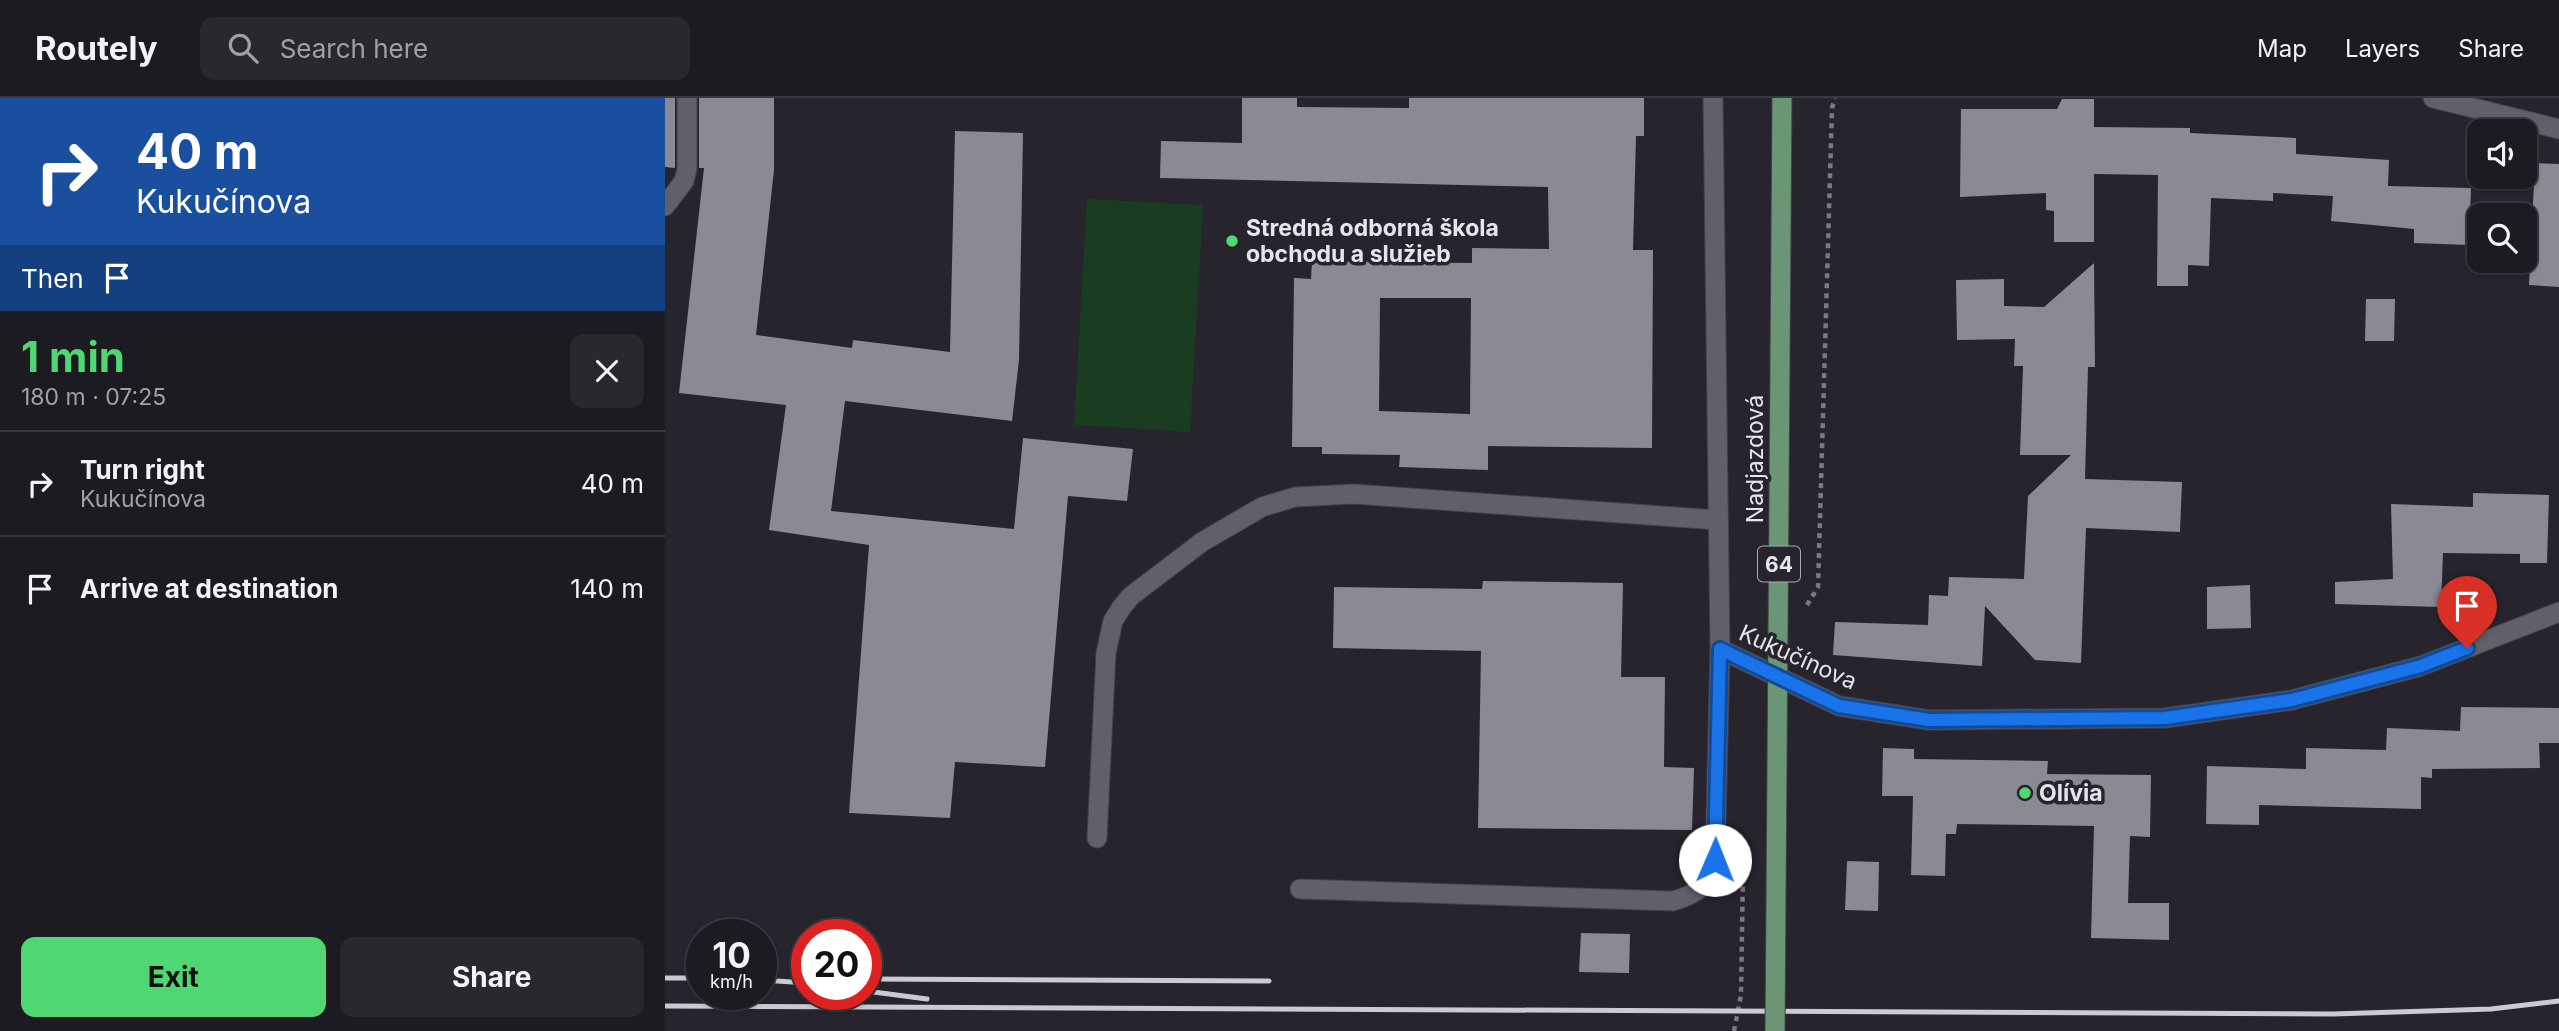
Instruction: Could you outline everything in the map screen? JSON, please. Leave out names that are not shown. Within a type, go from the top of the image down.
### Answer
[{"type":"main road","name":"Nadjazdová","points":[[1775,1031],[1782,98]]},
{"type":"street","points":[[665,206],[684,181],[687,169],[687,98]]},
{"type":"street","name":"Kukučínova","points":[[1713,98],[1720,649],[1839,706],[1929,720],[2165,718],[2292,700],[2408,669],[2559,612]]},
{"type":"street","points":[[2433,98],[2559,129]]},
{"type":"street","points":[[1097,838],[1105,653],[1113,621],[1131,596],[1202,542],[1251,513],[1295,497],[1354,494],[1718,520]]},
{"type":"street","points":[[1300,889],[1673,901],[1702,888],[1710,877],[1715,860],[1720,649]]},
{"type":"path","points":[[1805,608],[1818,587],[1832,122],[1835,98]]},
{"type":"path","points":[[1734,1031],[1741,995],[1743,862]]},
{"type":"green space","points":[[1087,199],[1203,205],[1190,432],[1074,425]]},
{"type":"building","points":[[665,98],[675,98],[675,168],[665,167]]},
{"type":"building","points":[[699,98],[774,98],[774,170],[756,335],[852,348],[853,340],[950,352],[955,131],[1023,133],[1019,360],[1012,421],[845,401],[831,511],[1014,529],[1023,438],[1133,449],[1127,501],[1068,496],[1045,767],[955,762],[950,818],[849,813],[869,545],[769,530],[786,405],[679,393],[704,168],[699,168]]},
{"type":"building","points":[[1242,98],[1297,98],[1297,107],[1409,108],[1409,98],[1644,98],[1644,136],[1636,136],[1633,250],[1653,250],[1652,448],[1488,446],[1488,470],[1399,467],[1400,455],[1322,454],[1322,447],[1292,447],[1294,278],[1311,279],[1312,261],[1472,263],[1472,248],[1549,249],[1548,187],[1160,178],[1161,141],[1242,143]],"holes":[[[1380,298],[1471,298],[1470,414],[1379,411]]]},
{"type":"building","points":[[2062,99],[2094,99],[2094,127],[2190,128],[2190,133],[2296,138],[2296,154],[2389,160],[2388,186],[2471,189],[2470,203],[2467,203],[2467,245],[2414,243],[2414,229],[2331,221],[2333,196],[2273,193],[2273,201],[2211,198],[2209,266],[2188,265],[2188,286],[2157,286],[2158,175],[2094,174],[2094,242],[2054,242],[2054,211],[2046,210],[2046,193],[1960,197],[1961,109],[2057,109]]},
{"type":"building","points":[[2537,163],[2559,164],[2559,287],[2529,285],[2530,273],[2537,273],[2537,203],[2533,203],[2534,189],[2537,189]]},
{"type":"building","points":[[2094,263],[2095,367],[2088,367],[2085,479],[2182,482],[2180,532],[2086,528],[2081,663],[2035,660],[1985,606],[1982,666],[1833,655],[1835,622],[1928,625],[1929,595],[1948,596],[1949,577],[2024,579],[2028,496],[2071,455],[2020,455],[2023,366],[2014,366],[2015,339],[1957,340],[1956,280],[2004,279],[2004,306],[2044,307]]},
{"type":"building","points":[[2366,299],[2395,299],[2394,341],[2365,341]]},
{"type":"building","points":[[2473,493],[2549,495],[2547,563],[2520,563],[2520,554],[2443,553],[2441,607],[2335,604],[2335,582],[2393,579],[2391,504],[2473,507]]},
{"type":"building","points":[[1483,581],[1623,583],[1621,677],[1665,677],[1664,767],[1694,768],[1692,830],[1478,828],[1481,651],[1333,648],[1334,587],[1482,589]]},
{"type":"building","points":[[2250,585],[2251,628],[2207,629],[2207,587]]},
{"type":"building","points":[[2461,707],[2559,708],[2559,743],[2539,743],[2540,768],[2432,769],[2432,778],[2421,777],[2421,809],[2259,805],[2259,825],[2206,824],[2207,766],[2306,769],[2306,748],[2386,750],[2387,728],[2460,731]]},
{"type":"building","points":[[1883,748],[1914,749],[1914,759],[2048,761],[2047,774],[2151,775],[2150,837],[2130,836],[2128,903],[2169,903],[2169,940],[2091,938],[2094,826],[1957,824],[1956,834],[1946,834],[1945,876],[1911,875],[1913,796],[1882,796]]},
{"type":"building","points":[[1847,861],[1879,862],[1878,911],[1845,910]]},
{"type":"building","points":[[1581,933],[1630,934],[1629,973],[1579,972]]},
{"type":"railway","points":[[665,978],[686,978]]},
{"type":"railway","points":[[882,979],[1269,981]]},
{"type":"railway","points":[[777,981],[791,982]]},
{"type":"railway","points":[[882,993],[927,999]]},
{"type":"railway","points":[[665,1006],[2333,1014],[2491,1009],[2559,1001]]},
{"type":"place","name":"Stredná odborná škola obchodu a služieb","points":[[1232,241]]},
{"type":"place","name":"Olívia","points":[[2025,793]]},
{"type":"route","points":[[1715,860],[1720,649],[1839,706],[1929,720],[2165,718],[2292,700],[2421,666],[2467,648]]}]
